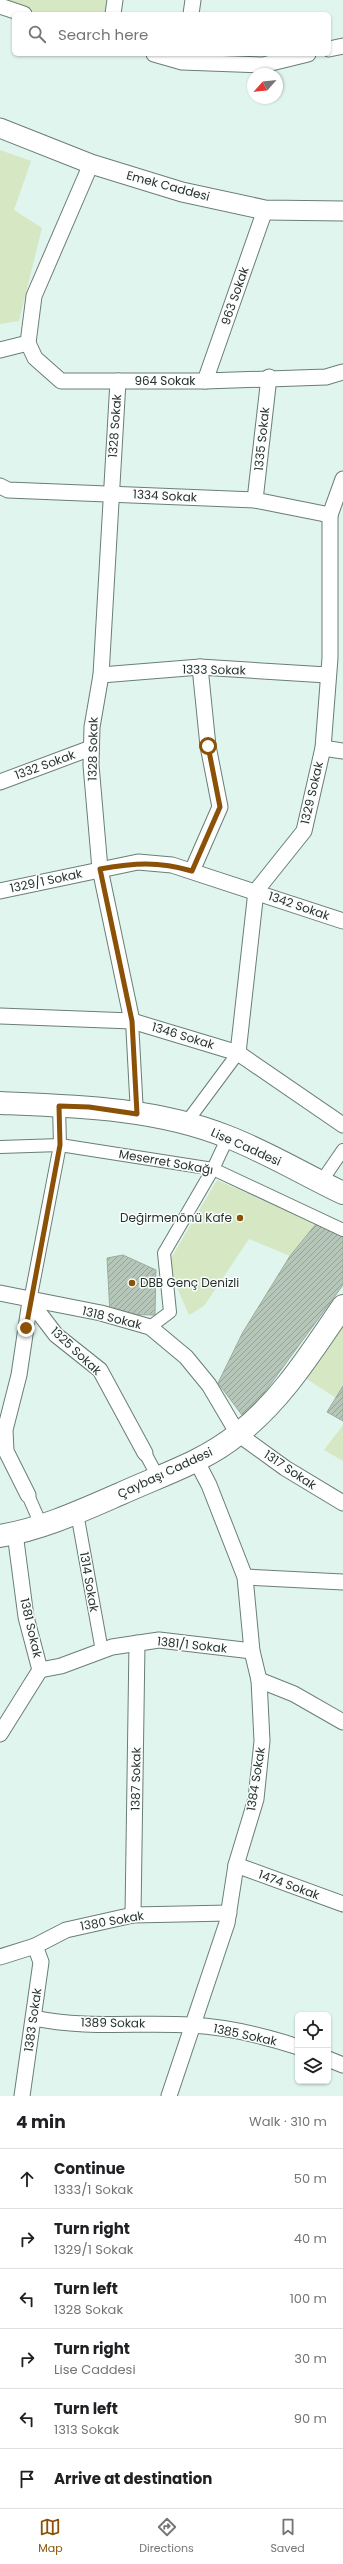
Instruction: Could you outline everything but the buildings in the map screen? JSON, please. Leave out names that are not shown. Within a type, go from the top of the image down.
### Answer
[{"type":"main road","name":"Lise Caddesi","points":[[0,1104],[89,1107],[186,1123],[228,1137],[343,1194]]},
{"type":"main road","name":"Çaybaşı Caddesi","points":[[8,1535],[42,1527],[77,1513],[196,1460],[238,1434],[279,1395],[343,1306]]},
{"type":"street","points":[[113,12],[115,0]]},
{"type":"street","points":[[191,12],[193,0]]},
{"type":"street","points":[[0,6],[18,12]]},
{"type":"street","points":[[331,49],[343,46]]},
{"type":"street","points":[[168,56],[262,65],[300,56]]},
{"type":"street","name":"Emek Caddesi","points":[[0,128],[91,164],[182,192],[266,210],[343,211]]},
{"type":"street","points":[[0,350],[28,343],[34,296],[91,164]]},
{"type":"street","name":"963 Sokak","points":[[205,381],[266,210]]},
{"type":"street","name":"964 Sokak","points":[[28,343],[35,358],[61,381],[205,381],[269,377],[326,377],[343,372]]},
{"type":"street","name":"1335 Sokak","points":[[255,500],[269,377]]},
{"type":"street","name":"1328 Sokak","points":[[118,381],[101,675],[92,727],[91,748],[100,869],[132,1021],[137,1114]]},
{"type":"street","name":"1329 Sokak","points":[[256,890],[304,831],[322,748],[327,675],[336,657],[330,515],[343,479]]},
{"type":"street","name":"1334 Sokak","points":[[0,486],[8,490],[255,500],[330,515]]},
{"type":"street","points":[[192,871],[220,807],[208,746],[200,668]]},
{"type":"street","name":"1333 Sokak","points":[[101,675],[200,668],[327,675]]},
{"type":"street","name":"1332 Sokak","points":[[2,777],[91,748]]},
{"type":"street","points":[[322,748],[343,750]]},
{"type":"street","name":"1329/1 Sokak","points":[[0,891],[138,862],[172,865],[256,890]]},
{"type":"street","points":[[186,1123],[238,1053],[256,890]]},
{"type":"street","name":"1342 Sokak","points":[[256,890],[343,921]]},
{"type":"street","name":"1346 Sokak","points":[[0,1016],[132,1021],[238,1053],[343,1125]]},
{"type":"street","points":[[42,1527],[6,1451],[5,1430],[19,1375],[30,1301],[60,1145],[59,1106]]},
{"type":"street","points":[[150,1327],[170,1312],[164,1253],[213,1169],[228,1137]]},
{"type":"street","name":"Meserret Sokağı","points":[[0,1147],[60,1145],[213,1169],[343,1230]]},
{"type":"street","points":[[321,1182],[343,1150]]},
{"type":"street","points":[[0,1293],[30,1301]]},
{"type":"street","name":"1318 Sokak","points":[[30,1301],[101,1313],[150,1327],[186,1357],[209,1385],[238,1434]]},
{"type":"street","name":"1325 Sokak","points":[[30,1301],[56,1335],[100,1370],[146,1453]]},
{"type":"street","name":"1317 Sokak","points":[[238,1434],[285,1468],[343,1504]]},
{"type":"street","points":[[146,1453],[158,1477]]},
{"type":"street","name":"1384 Sokak","points":[[169,2096],[229,1913],[236,1865],[256,1799],[262,1741],[259,1680],[252,1651],[245,1578],[209,1485],[196,1460]]},
{"type":"street","name":"1314 Sokak","points":[[77,1513],[102,1651]]},
{"type":"street","name":"1381 Sokak","points":[[0,1734],[40,1670],[26,1617],[8,1535]]},
{"type":"street","points":[[245,1578],[343,1582]]},
{"type":"street","name":"1381/1 Sokak","points":[[40,1670],[61,1666],[102,1651],[137,1643],[159,1640],[252,1651]]},
{"type":"street","name":"1387 Sokak","points":[[133,1915],[137,1643]]},
{"type":"street","points":[[259,1680],[294,1694],[343,1722]]},
{"type":"street","name":"1474 Sokak","points":[[236,1865],[343,1904]]},
{"type":"street","name":"1380 Sokak","points":[[0,1957],[35,1946],[66,1930],[133,1915],[229,1913]]},
{"type":"street","name":"1383 Sokak","points":[[22,2096],[41,1962],[35,1946]]},
{"type":"street","name":"1389 Sokak","points":[[34,2018],[88,2024],[192,2025]]},
{"type":"street","name":"1385 Sokak","points":[[192,2025],[246,2033],[295,2047]]},
{"type":"street","points":[[331,2060],[343,2065]]},
{"type":"green space","points":[[0,0],[115,0],[113,12],[21,12]]},
{"type":"green space","points":[[0,150],[31,161],[14,210],[42,228],[19,321],[0,324]]},
{"type":"green space","points":[[217,1180],[316,1224],[290,1256],[249,1239],[204,1306],[189,1315],[167,1265]]},
{"type":"green space","points":[[343,1305],[343,1386],[336,1398],[296,1372]]},
{"type":"green space","points":[[343,1425],[343,1461],[324,1450]]},
{"type":"place","name":"Değirmenönü Kafe","points":[[240,1218]]},
{"type":"place","name":"DBB Genç Denizli","points":[[132,1283]]},
{"type":"route","points":[[26,1328],[60,1145],[59,1106],[89,1107],[137,1114],[132,1021],[100,869],[138,862],[172,865],[192,871],[220,807],[208,746]]}]
